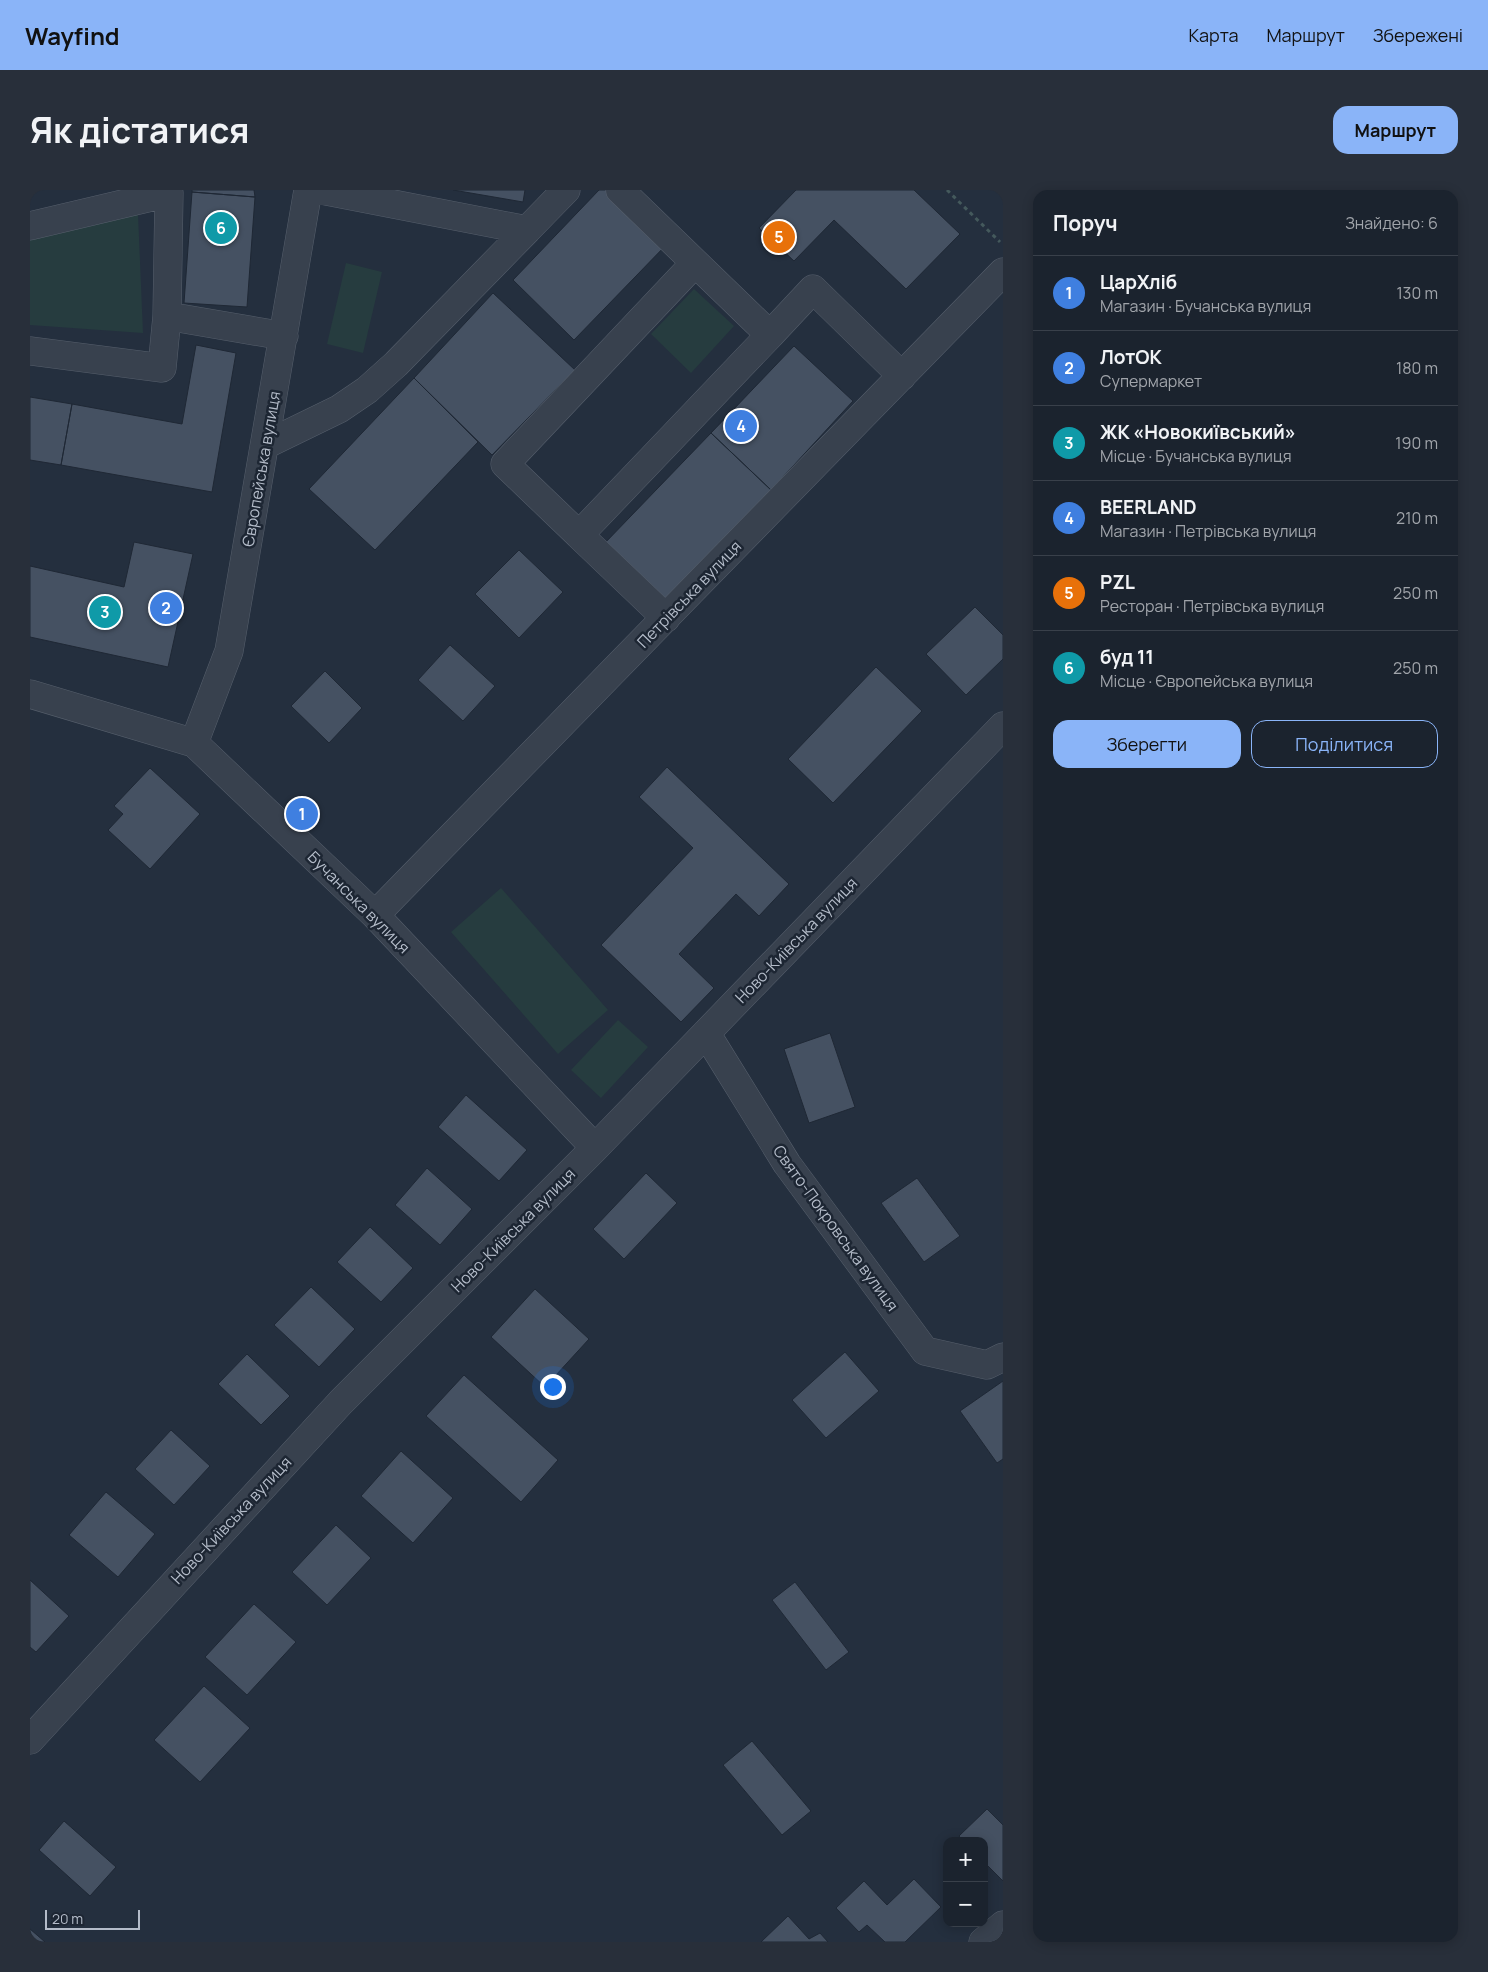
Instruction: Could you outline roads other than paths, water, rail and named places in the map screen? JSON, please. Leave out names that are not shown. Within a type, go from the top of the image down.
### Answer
[{"type":"street","name":"Європейська вулиця","points":[[194,743],[229,652],[308,190]]},
{"type":"street","points":[[320,190],[527,230]]},
{"type":"street","points":[[265,445],[339,409],[367,390],[396,364],[566,190]]},
{"type":"street","points":[[620,190],[770,335]]},
{"type":"street","points":[[30,226],[169,193],[167,316],[162,368],[30,351]]},
{"type":"street","points":[[666,618],[505,464],[695,263]]},
{"type":"street","name":"Петрівська вулиця","points":[[375,915],[1003,272]]},
{"type":"street","points":[[579,535],[814,289],[902,376]]},
{"type":"street","points":[[167,316],[284,336]]},
{"type":"street","name":"Бучанська вулиця","points":[[30,694],[194,743],[375,915],[595,1148]]},
{"type":"street","name":"Ново-Київська вулиця","points":[[30,1740],[341,1402],[595,1148],[1003,726]]},
{"type":"street","name":"Свято-Покровська вулиця","points":[[706,1033],[787,1164],[925,1351],[987,1365],[1003,1357]]},
{"type":"street","points":[[983,1942],[1003,1925]]},
{"type":"place","name":"буд 11","points":[[221,228]]},
{"type":"place","name":"PZL","points":[[779,237]]},
{"type":"place","name":"BEERLAND","points":[[741,426]]},
{"type":"place","name":"ЛотОК","points":[[166,608]]},
{"type":"place","name":"ЖК «Новокиївський»","points":[[105,612]]},
{"type":"place","name":"ЦарХліб","points":[[302,814]]}]
